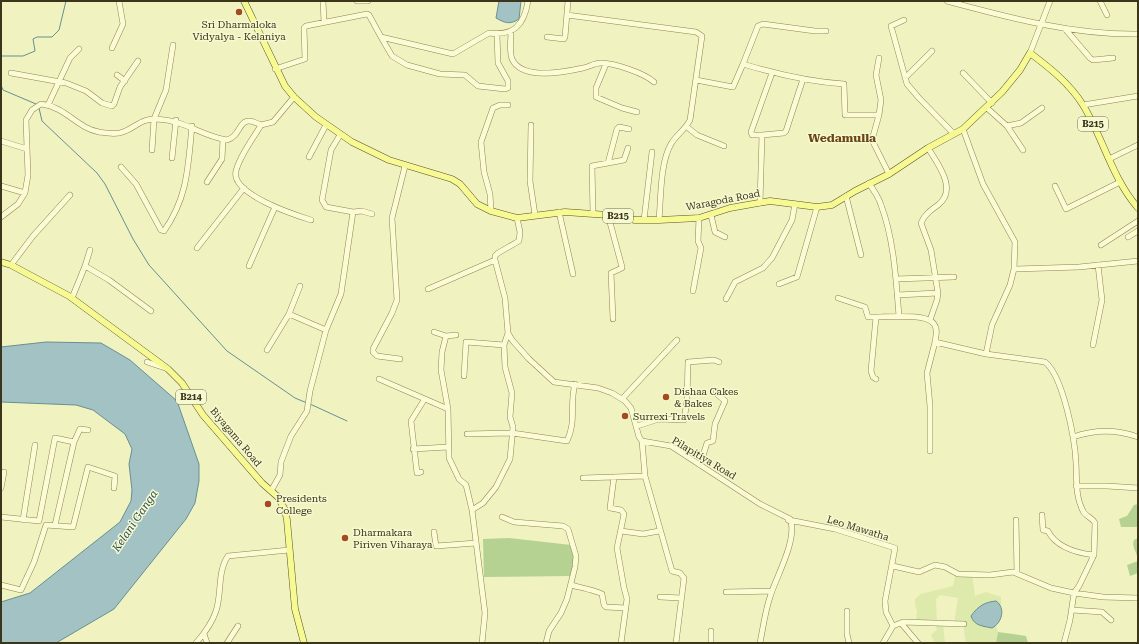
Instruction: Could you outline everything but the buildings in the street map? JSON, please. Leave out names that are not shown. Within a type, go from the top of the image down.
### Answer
[{"type":"main road","name":"Waragoda Road","points":[[244,1],[275,68],[294,97],[326,125],[363,149],[405,166],[452,179],[460,184],[477,204],[491,211],[516,218],[559,212],[594,213],[644,220],[659,220],[699,218],[730,208],[770,201],[817,207],[832,205],[869,183],[889,174],[928,148],[963,130],[989,106],[1020,70],[1030,53]]},
{"type":"main road","name":"B215","points":[[1030,53],[1048,66],[1064,81],[1083,105],[1120,182],[1135,200],[1138,208]]},
{"type":"main road","name":"Biyagama Road","points":[[1,262],[11,265],[72,298],[168,369],[182,383],[203,415],[262,483],[271,491],[285,510],[295,609],[304,643]]},
{"type":"street","points":[[112,48],[123,24],[119,1]]},
{"type":"street","points":[[323,1],[324,22]]},
{"type":"street","points":[[357,1],[368,1]]},
{"type":"street","points":[[381,37],[453,54],[489,33],[497,35],[511,32],[524,18],[528,1]]},
{"type":"street","points":[[547,37],[564,39],[568,1]]},
{"type":"street","points":[[947,1],[1066,30],[1108,35],[1138,34]]},
{"type":"street","points":[[1030,53],[1050,1]]},
{"type":"street","points":[[1100,1],[1107,15]]},
{"type":"street","points":[[275,68],[305,59],[304,26],[369,15],[392,56],[407,65],[440,74],[465,75],[478,86],[505,89],[508,88],[508,80],[498,63],[497,35]]},
{"type":"street","points":[[567,15],[700,33],[703,41],[690,120],[687,127],[672,142],[668,150],[662,185],[659,220]]},
{"type":"street","points":[[904,20],[891,26],[905,78],[918,98],[954,134]]},
{"type":"street","points":[[696,80],[733,88],[758,26],[763,24],[826,31]]},
{"type":"street","points":[[1066,30],[1093,60],[1113,58]]},
{"type":"street","points":[[511,32],[510,51],[512,59],[516,64],[525,70],[539,73],[552,73],[595,64],[606,64],[635,72],[654,82]]},
{"type":"street","points":[[152,150],[154,119],[166,90],[173,45]]},
{"type":"street","points":[[48,105],[70,58],[79,49]]},
{"type":"street","points":[[905,78],[932,51]]},
{"type":"street","points":[[879,58],[876,75],[881,100],[879,115],[872,140],[889,174]]},
{"type":"street","points":[[11,73],[60,81],[86,91],[92,97],[112,106],[120,87],[138,61]]},
{"type":"street","points":[[606,64],[596,88],[596,97],[622,108],[637,112]]},
{"type":"street","points":[[743,64],[772,73],[803,79],[844,84],[846,115],[879,115]]},
{"type":"street","points":[[772,73],[752,135],[784,133],[786,131],[803,79]]},
{"type":"street","points":[[962,73],[1007,126],[1023,150]]},
{"type":"street","points":[[117,75],[125,81]]},
{"type":"street","points":[[1083,105],[1138,96]]},
{"type":"street","points":[[1,217],[18,204],[25,193],[28,175],[26,120],[28,115],[41,104],[48,105],[70,115],[87,128],[99,132],[124,132],[143,120],[176,120],[223,139],[230,139],[243,123],[247,121],[252,120],[262,125],[273,122],[294,97]]},
{"type":"street","points":[[491,211],[490,194],[484,172],[481,142],[492,108],[500,105],[508,105]]},
{"type":"street","points":[[1007,126],[1021,123],[1042,108]]},
{"type":"street","points":[[172,158],[176,120]]},
{"type":"street","points":[[262,125],[243,156],[236,172],[237,180],[251,194],[290,217],[312,220]]},
{"type":"street","points":[[309,157],[326,125]]},
{"type":"street","points":[[121,167],[136,184],[161,230],[164,231],[179,206],[183,194],[186,181],[192,126]]},
{"type":"street","points":[[531,126],[530,181],[535,215]]},
{"type":"street","points":[[608,162],[617,129],[619,127],[629,129]]},
{"type":"street","points":[[687,127],[697,135],[724,146]]},
{"type":"street","points":[[963,130],[983,184],[1015,242],[1014,269],[1010,285],[992,324],[986,354]]},
{"type":"street","points":[[324,212],[322,200],[330,152],[340,135]]},
{"type":"street","points":[[760,203],[762,135]]},
{"type":"street","points":[[208,182],[222,159],[223,139]]},
{"type":"street","points":[[1,141],[27,150]]},
{"type":"street","points":[[1109,159],[1138,144]]},
{"type":"street","points":[[594,213],[592,166],[624,160],[628,148]]},
{"type":"street","points":[[928,148],[941,170],[947,184],[947,192],[944,200],[928,213],[921,223],[931,250],[938,293],[930,320]]},
{"type":"street","points":[[644,220],[652,152]]},
{"type":"street","points":[[400,359],[377,356],[373,352],[373,348],[392,313],[397,300],[392,218],[405,166]]},
{"type":"street","points":[[1054,186],[1066,209],[1120,182]]},
{"type":"street","points":[[869,183],[881,204],[888,229],[896,279],[899,316]]},
{"type":"street","points":[[1,186],[25,193]]},
{"type":"street","points":[[197,248],[244,188]]},
{"type":"street","points":[[11,265],[33,236],[70,195]]},
{"type":"street","points":[[846,196],[861,255]]},
{"type":"street","points":[[323,204],[326,207],[353,212],[362,211],[372,214]]},
{"type":"street","points":[[726,300],[735,282],[763,268],[772,258],[792,220],[795,204]]},
{"type":"street","points":[[249,266],[275,207]]},
{"type":"street","points":[[779,284],[797,277],[817,207]]},
{"type":"street","points":[[271,491],[280,475],[281,462],[291,436],[307,411],[310,391],[326,330],[341,294],[353,212]]},
{"type":"street","points":[[559,212],[573,274]]},
{"type":"street","points":[[608,215],[622,267],[611,273],[613,319]]},
{"type":"street","points":[[711,215],[714,232],[725,237]]},
{"type":"street","points":[[472,510],[483,503],[496,487],[510,459],[513,427],[510,417],[512,393],[505,367],[504,345],[508,333],[505,298],[495,256],[519,241],[520,232],[516,218]]},
{"type":"street","points":[[693,291],[701,248],[698,240],[699,218]]},
{"type":"street","points":[[1101,245],[1138,221]]},
{"type":"street","points":[[1128,237],[1138,231]]},
{"type":"street","points":[[72,298],[86,266],[90,250]]},
{"type":"street","points":[[428,289],[495,260]]},
{"type":"street","points":[[1014,269],[1098,265],[1138,261]]},
{"type":"street","points":[[1093,345],[1102,300],[1098,265]]},
{"type":"street","points":[[86,266],[109,280],[152,311]]},
{"type":"street","points":[[896,279],[954,277]]},
{"type":"street","points":[[267,350],[289,314],[300,286]]},
{"type":"street","points":[[897,295],[938,293]]},
{"type":"street","points":[[838,298],[865,307],[868,317],[876,318],[899,316],[930,320],[935,325],[937,332],[928,373],[930,451]]},
{"type":"street","points":[[289,314],[326,330]]},
{"type":"street","points":[[876,318],[871,371],[873,378],[876,379]]},
{"type":"street","points":[[434,332],[446,336],[456,335]]},
{"type":"street","points":[[508,333],[529,359],[551,380],[559,383],[598,388],[622,399],[631,408],[638,426],[639,437],[642,441],[645,476],[659,531],[672,571],[680,573],[684,578],[676,643]]},
{"type":"street","points":[[446,336],[440,370],[448,409],[448,447],[450,463],[459,479],[466,485],[472,510],[485,613],[482,643]]},
{"type":"street","points":[[622,399],[677,340]]},
{"type":"street","points":[[464,376],[466,342],[504,345]]},
{"type":"street","points":[[935,342],[986,354],[1045,362],[1052,367],[1059,384],[1073,437],[1076,486],[1083,512],[1095,523],[1094,555],[1074,593],[1072,610],[1064,643]]},
{"type":"street","points":[[638,426],[659,419],[684,420],[687,401],[688,362],[714,360],[719,362]]},
{"type":"street","points":[[147,362],[168,369]]},
{"type":"street","points":[[379,379],[424,400],[448,409]]},
{"type":"street","points":[[467,434],[512,433],[567,441],[573,429],[572,397],[575,384]]},
{"type":"street","points":[[700,465],[707,443],[713,441],[715,424],[725,401],[717,394],[716,391]]},
{"type":"street","points":[[422,472],[417,473],[411,421],[424,400]]},
{"type":"street","points":[[55,525],[74,442],[80,429],[88,430]]},
{"type":"street","points":[[1073,437],[1106,429],[1127,433],[1138,437]]},
{"type":"street","points":[[1,517],[39,521],[55,438],[74,442]]},
{"type":"street","name":"Pilapitiya Road","points":[[642,441],[671,446],[760,504],[790,519],[788,520]]},
{"type":"street","points":[[22,520],[35,446]]},
{"type":"street","points":[[414,448],[448,447]]},
{"type":"street","points":[[1,585],[21,590],[40,548],[46,525],[72,527],[88,466],[115,476],[114,488]]},
{"type":"street","points":[[1,488],[4,472]]},
{"type":"street","points":[[583,478],[645,476]]},
{"type":"street","points":[[614,477],[609,504],[610,508],[623,512],[617,548],[627,599],[621,643]]},
{"type":"street","points":[[1076,486],[1138,488]]},
{"type":"street","points":[[1042,515],[1043,530],[1048,531],[1056,542],[1084,554],[1094,555]]},
{"type":"street","points":[[502,517],[514,522],[567,526],[576,556],[571,585],[561,613],[549,631],[546,643]]},
{"type":"street","name":"Leo Mawatha","points":[[788,520],[791,519],[835,530],[895,548],[893,566],[885,601],[886,612],[893,626]]},
{"type":"street","points":[[760,643],[767,608],[772,591],[784,562],[792,532],[791,522],[788,520]]},
{"type":"street","points":[[1016,520],[1017,573]]},
{"type":"street","points":[[621,530],[643,534],[659,531]]},
{"type":"street","points":[[434,532],[436,546],[476,543]]},
{"type":"street","points":[[196,643],[204,634],[216,611],[222,570],[228,556],[290,550]]},
{"type":"street","points":[[893,566],[919,572],[935,565],[945,567],[958,574],[990,575],[1017,573],[1051,588],[1074,593],[1103,597],[1138,598]]},
{"type":"street","points":[[571,585],[586,590],[600,592],[606,607],[626,608]]},
{"type":"street","points":[[726,592],[772,591]]},
{"type":"street","points":[[660,597],[681,598]]},
{"type":"street","points":[[1072,610],[1102,612],[1111,620]]},
{"type":"street","points":[[847,611],[847,634],[849,643]]},
{"type":"street","points":[[901,623],[918,643]]},
{"type":"street","points":[[883,643],[893,626],[901,623],[964,624]]},
{"type":"street","points":[[227,643],[238,626]]},
{"type":"street","points":[[711,631],[711,643]]},
{"type":"street","points":[[204,634],[207,643]]},
{"type":"green space","points":[[1138,504],[1138,527],[1121,527],[1119,519],[1127,516],[1134,505]]},
{"type":"green space","points":[[509,538],[571,545],[574,557],[571,576],[484,577],[483,539]]},
{"type":"green space","points":[[1138,538],[1138,561],[1133,543],[1134,540]]},
{"type":"green space","points":[[1138,561],[1138,573],[1130,576],[1127,565]]},
{"type":"green space","points":[[956,573],[972,574],[975,596],[986,592],[1001,597],[1001,607],[999,603],[992,628],[996,626],[998,632],[996,643],[966,643],[963,624],[954,624],[958,598],[940,595],[936,599],[937,623],[943,624],[945,643],[935,643],[931,635],[937,630],[935,624],[916,623],[917,611],[915,599],[921,594],[953,586]]},
{"type":"green space","points":[[998,632],[1026,636],[1028,643],[996,643]]},
{"type":"water","points":[[499,1],[521,1],[519,19],[508,23],[496,18]]},
{"type":"water","name":"Kelani Ganga","points":[[46,342],[101,343],[130,360],[177,401],[199,464],[199,481],[195,503],[186,519],[114,609],[56,643],[1,643],[1,602],[30,593],[120,522],[131,501],[132,490],[129,464],[132,449],[125,434],[93,410],[76,405],[1,402],[1,347]]},
{"type":"water","points":[[996,601],[1001,607],[1002,615],[995,626],[992,628],[979,625],[974,622],[971,616],[979,607],[988,602]]},
{"type":"waterway","points":[[1,56],[23,56],[35,51],[33,39],[37,37],[52,37],[59,30],[66,1]]},
{"type":"waterway","points":[[1,85],[3,90],[36,104]]},
{"type":"waterway","points":[[39,108],[42,121],[97,173],[105,184],[133,239],[149,265],[227,351],[295,398],[307,403]]},
{"type":"waterway","points":[[310,404],[347,421]]},
{"type":"place","name":"Sri Dharmaloka Vidyalya - Kelaniya","points":[[239,12]]},
{"type":"place","name":"Dishaa Cakes & Bakes","points":[[666,397]]},
{"type":"place","name":"Surrexi Travels","points":[[625,416]]},
{"type":"place","name":"Presidents College","points":[[268,504]]},
{"type":"place","name":"Dharmakara Piriven Viharaya","points":[[345,538]]},
{"type":"district","name":"Wedamulla","points":[[842,138]]}]
